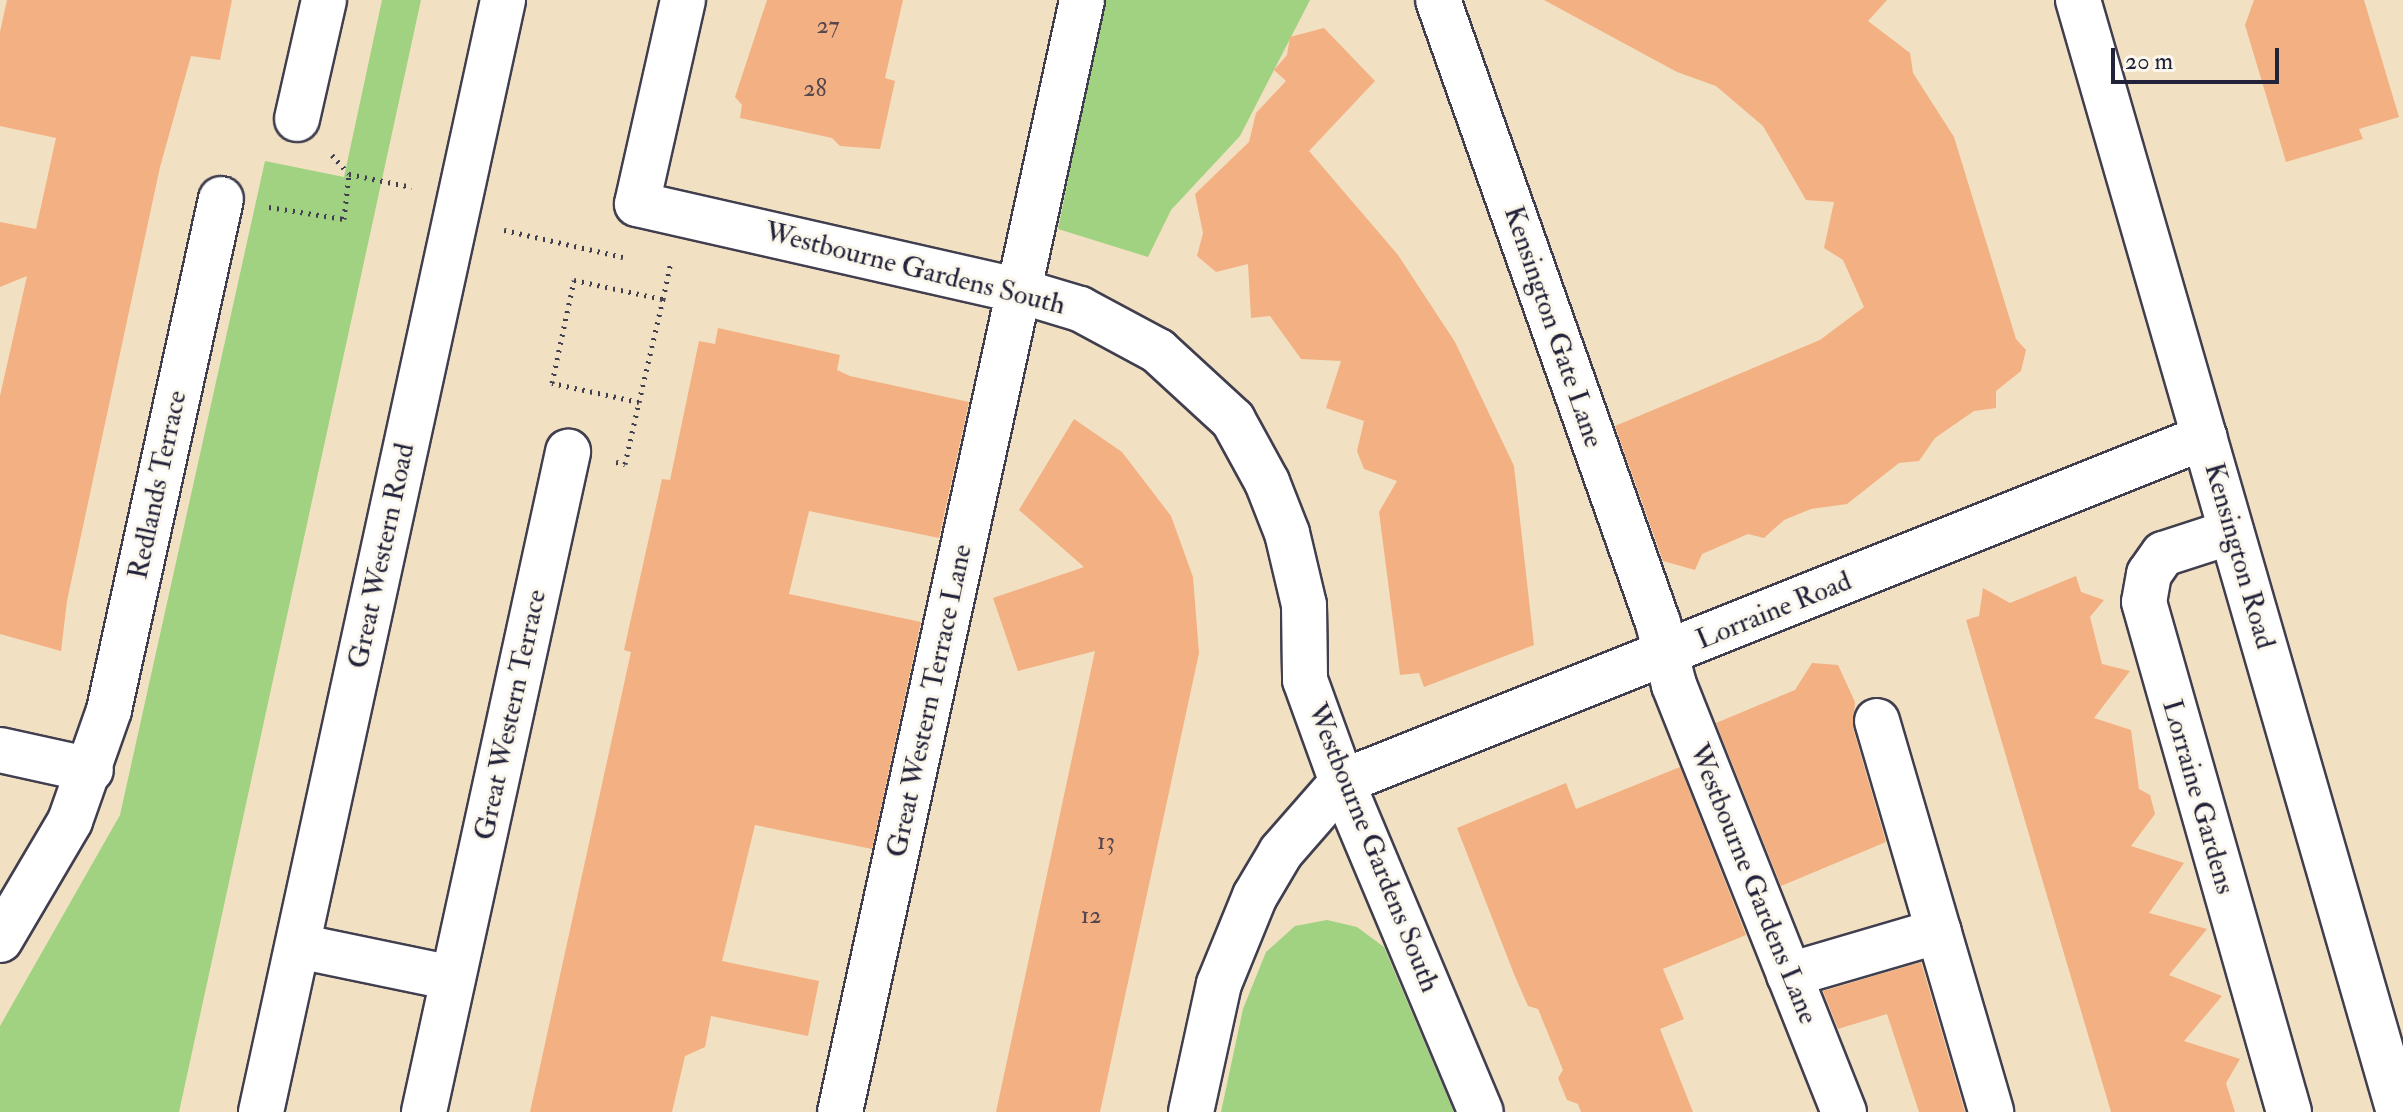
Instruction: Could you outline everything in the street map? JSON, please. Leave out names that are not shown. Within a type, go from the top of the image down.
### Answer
[{"type":"street","points":[[297,119],[324,0]]},
{"type":"street","name":"Great Western Road","points":[[261,1112],[503,0]]},
{"type":"street","points":[[637,204],[683,0]]},
{"type":"street","name":"Great Western Terrace Lane","points":[[840,1112],[1082,0]]},
{"type":"street","name":"Kensington Gate Lane","points":[[1438,0],[1667,654]]},
{"type":"street","name":"Kensington Road","points":[[2078,0],[2399,1112]]},
{"type":"street","name":"Redlands Terrace","points":[[0,940],[70,821],[91,770],[109,710],[221,199]]},
{"type":"street","name":"Westbourne Gardens South","points":[[637,204],[1020,291],[1080,309],[1158,351],[1233,420],[1267,482],[1287,533],[1304,605],[1305,680],[1342,782],[1481,1112]]},
{"type":"street","name":"Lorraine Road","points":[[1342,782],[2205,437]]},
{"type":"street","name":"Great Western Terrace","points":[[424,1112],[568,452]]},
{"type":"street","name":"Lorraine Gardens","points":[[2231,532],[2163,554],[2149,574],[2144,602],[2289,1112]]},
{"type":"street","name":"Westbourne Gardens Lane","points":[[1667,654],[1674,685],[1844,1112]]},
{"type":"street","points":[[1877,721],[1991,1112]]},
{"type":"street","points":[[0,750],[91,770]]},
{"type":"street","points":[[1191,1112],[1219,984],[1255,896],[1281,852],[1342,782]]},
{"type":"street","points":[[1789,975],[1939,931]]},
{"type":"street","points":[[298,946],[453,978]]},
{"type":"path","points":[[221,199],[344,219],[349,174],[625,258],[637,204]]},
{"type":"path","points":[[568,452],[625,464],[681,213]]},
{"type":"path","points":[[639,402],[552,383],[574,280],[663,299]]},
{"type":"green space","points":[[382,0],[421,0],[179,1112],[0,1112],[0,1026],[120,815],[265,161],[344,177]]},
{"type":"green space","points":[[1104,0],[1310,0],[1240,136],[1171,210],[1148,257],[1058,229]]},
{"type":"green space","points":[[1327,920],[1357,927],[1384,947],[1454,1112],[1221,1112],[1243,1009],[1266,952],[1295,926]]},
{"type":"building","points":[[7,0],[232,0],[220,60],[191,56],[160,167],[67,601],[61,651],[0,634],[0,396],[27,276],[0,287],[0,222],[36,229],[56,138],[0,126],[0,32]]},
{"type":"building","points":[[767,0],[903,0],[885,78],[895,81],[880,149],[840,146],[832,138],[740,118],[742,105],[735,97]]},
{"type":"building","points":[[1544,0],[1887,0],[1868,21],[1910,53],[1913,73],[1954,137],[2016,339],[2026,350],[2021,371],[1996,391],[1996,408],[1974,411],[1935,438],[1919,461],[1899,463],[1847,504],[1811,509],[1784,520],[1764,538],[1748,534],[1702,554],[1695,570],[1663,561],[1615,426],[1820,340],[1864,307],[1843,260],[1824,248],[1834,202],[1806,200],[1763,126],[1716,86],[1677,72]]},
{"type":"building","points":[[2254,0],[2364,0],[2399,117],[2359,129],[2363,139],[2286,162],[2245,25]]},
{"type":"building","points":[[1324,28],[1375,81],[1309,151],[1398,255],[1455,342],[1514,466],[1534,645],[1424,687],[1419,673],[1400,675],[1379,512],[1397,481],[1364,469],[1357,451],[1364,421],[1326,408],[1341,361],[1301,359],[1270,316],[1251,318],[1248,264],[1216,272],[1197,256],[1203,233],[1195,194],[1249,142],[1256,113],[1286,81],[1274,70],[1287,55],[1290,37]]},
{"type":"building","points":[[718,328],[840,355],[837,370],[850,376],[969,402],[939,538],[809,511],[789,594],[921,622],[872,849],[755,825],[722,961],[819,981],[808,1036],[711,1016],[705,1047],[685,1056],[672,1112],[530,1112],[631,652],[624,650],[662,479],[670,480],[699,341],[715,344]]},
{"type":"building","points":[[1074,419],[1122,452],[1171,516],[1193,577],[1199,653],[1100,1112],[996,1112],[1095,651],[1018,671],[993,598],[1084,567],[1019,510]]},
{"type":"building","points":[[2076,576],[2081,592],[2104,600],[2090,617],[2102,664],[2130,671],[2094,718],[2131,730],[2139,789],[2150,795],[2155,814],[2131,846],[2184,863],[2149,913],[2207,929],[2169,975],[2222,996],[2184,1041],[2240,1059],[2226,1083],[2235,1112],[2111,1112],[2065,957],[1966,620],[1979,616],[1983,588],[2010,603]]},
{"type":"building","points":[[1812,663],[1838,665],[1855,702],[1853,728],[1886,842],[1781,886],[1716,723],[1795,690]]},
{"type":"building","points":[[1680,767],[1746,935],[1663,969],[1684,1019],[1660,1029],[1693,1112],[1581,1112],[1578,1104],[1567,1100],[1558,1078],[1563,1070],[1538,1009],[1528,1006],[1457,828],[1566,783],[1576,809]]},
{"type":"building","points":[[1921,962],[1965,1112],[1919,1112],[1887,1014],[1838,1029],[1823,991]]}]
